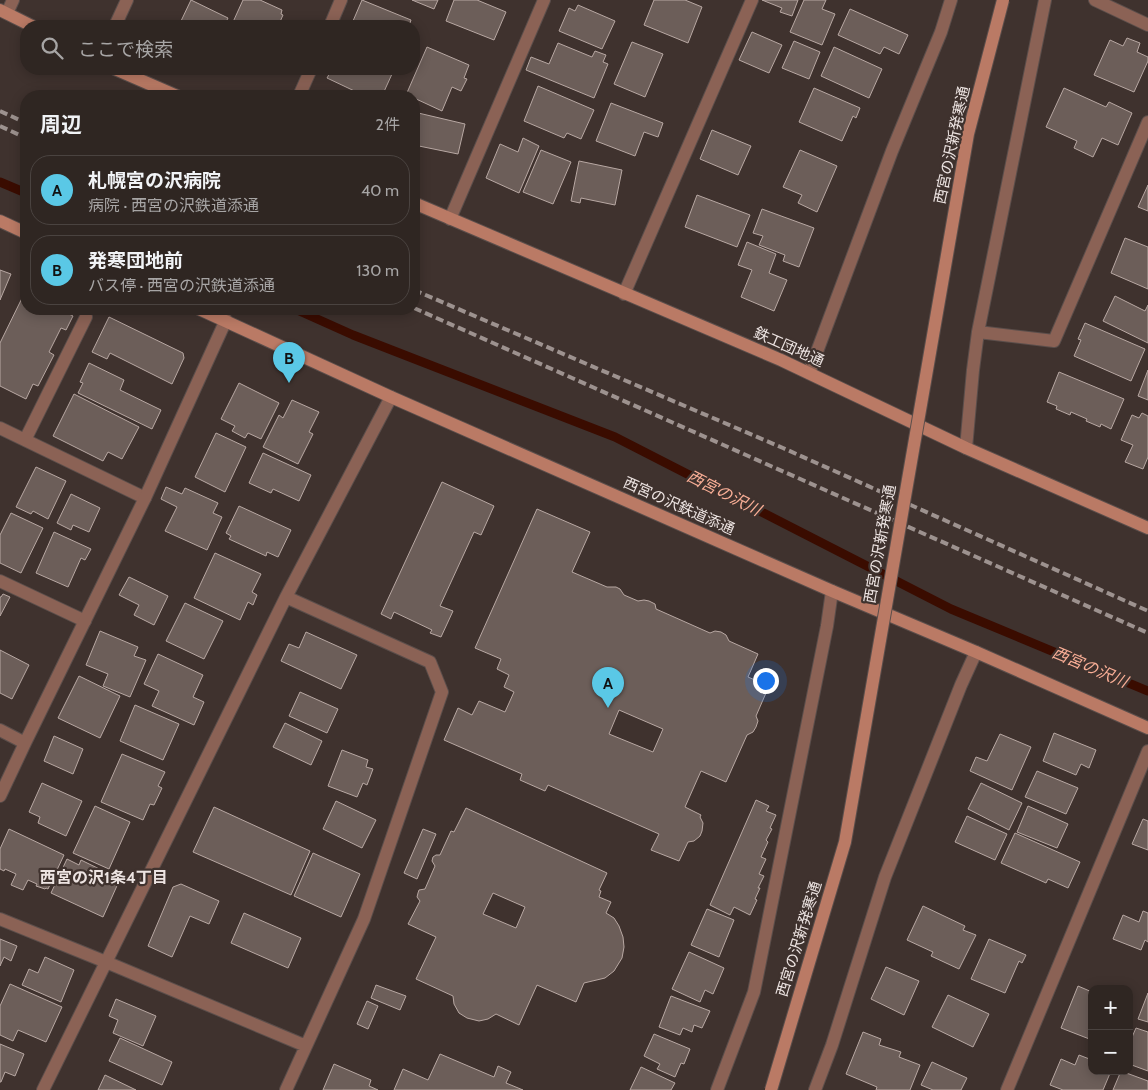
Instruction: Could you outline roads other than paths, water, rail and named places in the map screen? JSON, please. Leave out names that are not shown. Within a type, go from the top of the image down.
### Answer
[{"type":"street","points":[[13,0],[4,12],[20,20]]},
{"type":"street","points":[[119,20],[127,0]]},
{"type":"street","points":[[333,20],[342,0]]},
{"type":"street","points":[[450,219],[544,0]]},
{"type":"street","points":[[624,294],[752,0]]},
{"type":"street","points":[[809,373],[892,151],[941,32],[951,0]]},
{"type":"street","name":"西宮の沢新発寒通","points":[[771,1090],[844,842],[968,134],[1003,0]]},
{"type":"street","points":[[966,448],[978,332],[1045,0]]},
{"type":"street","points":[[1095,0],[1148,25]]},
{"type":"street","points":[[129,75],[163,90]]},
{"type":"street","points":[[302,90],[308,75]]},
{"type":"street","points":[[978,332],[1054,341],[1148,122]]},
{"type":"street","name":"鉄工団地通","points":[[420,206],[809,373],[966,448],[1148,528]]},
{"type":"street","points":[[0,222],[20,230]]},
{"type":"street","name":"西宮の沢鉄道添通","points":[[214,315],[391,397],[1148,728]]},
{"type":"street","points":[[25,440],[86,317]]},
{"type":"street","points":[[0,796],[145,498],[226,320]]},
{"type":"street","points":[[43,1090],[286,597],[391,397]]},
{"type":"street","points":[[0,428],[145,498]]},
{"type":"street","points":[[0,581],[86,620]]},
{"type":"street","points":[[717,1090],[754,992],[827,626],[832,591]]},
{"type":"street","points":[[286,597],[430,662],[442,692],[364,919],[286,1090]]},
{"type":"street","points":[[815,1090],[832,1045],[885,878],[961,685],[976,652]]},
{"type":"street","points":[[0,730],[25,743]]},
{"type":"street","points":[[1007,1090],[1148,751]]},
{"type":"street","points":[[0,919],[306,1046]]},
{"type":"waterway","name":"西宮の沢川","points":[[0,182],[20,190]]},
{"type":"waterway","name":"西宮の沢川","points":[[308,315],[353,335],[615,437],[951,609],[1148,691]]},
{"type":"railway","points":[[0,111],[20,120]]},
{"type":"railway","points":[[0,126],[20,135]]},
{"type":"railway","points":[[420,293],[783,448],[1148,611]]},
{"type":"railway","points":[[420,311],[1148,633]]},
{"type":"place","name":"発寒団地前","points":[[289,383]]},
{"type":"place","name":"札幌宮の沢病院","points":[[608,708]]},
{"type":"district","name":"西宮の沢1条4丁目","points":[[104,877]]}]
